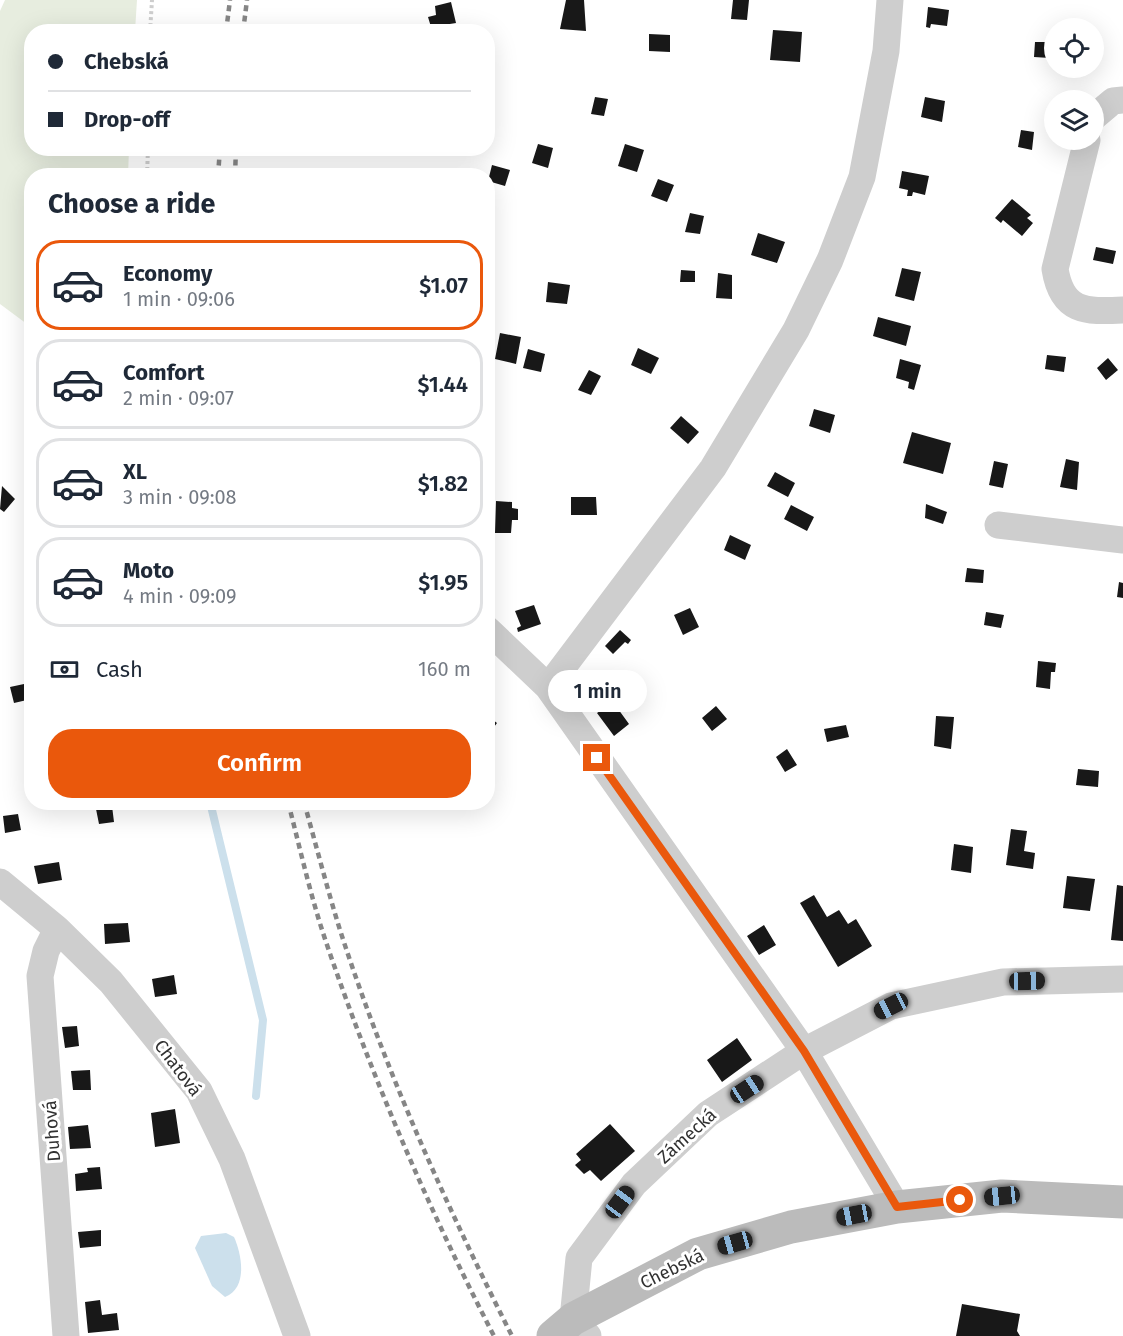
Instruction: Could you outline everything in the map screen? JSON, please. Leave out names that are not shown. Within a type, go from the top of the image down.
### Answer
[{"type":"street","points":[[548,687],[713,468],[796,330],[830,260],[862,177],[886,51],[890,0]]},
{"type":"street","points":[[1104,109],[1113,101],[1123,100]]},
{"type":"street","points":[[1085,150],[1055,269],[1058,287],[1066,300],[1080,309],[1123,310]]},
{"type":"street","points":[[998,525],[1123,540]]},
{"type":"street","points":[[495,637],[548,687],[804,1051],[897,1207]]},
{"type":"street","name":"Chatová","points":[[0,882],[57,929],[111,982],[199,1091],[232,1159],[297,1336]]},
{"type":"street","name":"Duhová","points":[[57,929],[46,951],[40,976],[66,1336]]},
{"type":"street","name":"Zámecká","points":[[571,1330],[579,1258],[634,1184],[708,1114],[804,1051],[891,1006],[1003,982],[1123,979]]},
{"type":"street","name":"Chebská","points":[[571,1330],[698,1254],[791,1227],[897,1207],[1002,1196],[1123,1202]]},
{"type":"path","points":[[150,24],[152,0]]},
{"type":"shaded area","points":[[5,0],[137,0],[135,24],[24,24],[24,156],[129,156],[128,168],[24,168],[24,322],[0,304],[0,11]]},
{"type":"water","points":[[226,1233],[234,1237],[241,1270],[237,1286],[225,1297],[212,1286],[195,1248],[201,1236]]},
{"type":"building","points":[[566,0],[584,0],[586,31],[560,29]]},
{"type":"building","points":[[733,0],[749,0],[747,20],[731,19]]},
{"type":"building","points":[[451,2],[456,23],[430,24],[428,17],[436,15],[435,6]]},
{"type":"building","points":[[928,7],[949,10],[947,26],[931,24],[930,28],[926,27]]},
{"type":"building","points":[[773,30],[802,32],[800,62],[770,60]]},
{"type":"building","points":[[649,34],[670,35],[670,52],[649,51]]},
{"type":"building","points":[[1035,42],[1044,42],[1044,58],[1034,57]]},
{"type":"building","points":[[595,97],[608,99],[604,116],[591,114]]},
{"type":"building","points":[[925,97],[945,101],[942,122],[921,117]]},
{"type":"building","points":[[1021,130],[1034,132],[1032,150],[1018,147]]},
{"type":"building","points":[[538,144],[553,148],[548,168],[532,163]]},
{"type":"building","points":[[625,144],[644,150],[637,172],[618,166]]},
{"type":"building","points":[[492,165],[510,170],[505,186],[495,183],[495,168],[491,168]]},
{"type":"building","points":[[902,171],[929,176],[925,195],[913,192],[912,196],[907,196],[908,190],[899,188]]},
{"type":"building","points":[[658,179],[674,185],[667,202],[651,196]]},
{"type":"building","points":[[1012,199],[1031,215],[1027,218],[1033,223],[1022,236],[1003,220],[1001,223],[995,218]]},
{"type":"building","points":[[690,213],[704,216],[700,234],[685,232]]},
{"type":"building","points":[[758,233],[785,242],[777,263],[751,255]]},
{"type":"building","points":[[1096,247],[1116,251],[1113,264],[1093,260]]},
{"type":"building","points":[[902,268],[921,272],[914,301],[895,296]]},
{"type":"building","points":[[681,270],[695,271],[695,282],[680,282]]},
{"type":"building","points":[[718,273],[732,275],[732,299],[716,298]]},
{"type":"building","points":[[548,282],[570,285],[567,304],[546,302]]},
{"type":"building","points":[[878,317],[911,326],[906,346],[873,336]]},
{"type":"building","points":[[500,333],[521,337],[516,364],[495,359]]},
{"type":"building","points":[[638,348],[659,358],[651,374],[631,365]]},
{"type":"building","points":[[528,349],[545,354],[541,372],[523,368]]},
{"type":"building","points":[[1047,355],[1066,357],[1064,372],[1045,369]]},
{"type":"building","points":[[1108,358],[1118,370],[1106,380],[1097,368]]},
{"type":"building","points":[[900,359],[921,365],[914,390],[908,388],[909,382],[896,378]]},
{"type":"building","points":[[589,370],[601,376],[591,395],[578,390]]},
{"type":"building","points":[[814,409],[835,415],[830,433],[809,426]]},
{"type":"building","points":[[681,416],[699,432],[688,444],[670,428]]},
{"type":"building","points":[[912,432],[951,443],[943,474],[903,463]]},
{"type":"building","points":[[1066,459],[1079,462],[1077,490],[1060,487]]},
{"type":"building","points":[[994,461],[1008,464],[1003,488],[989,485]]},
{"type":"building","points":[[775,472],[795,483],[788,497],[767,486]]},
{"type":"building","points":[[2,486],[15,499],[4,512],[0,509]]},
{"type":"building","points":[[571,497],[596,497],[597,515],[571,515]]},
{"type":"building","points":[[496,501],[512,502],[512,508],[518,509],[518,520],[512,520],[511,533],[495,533]]},
{"type":"building","points":[[926,504],[947,512],[943,524],[925,518]]},
{"type":"building","points":[[791,505],[814,517],[807,531],[784,519]]},
{"type":"building","points":[[730,535],[751,545],[745,560],[724,550]]},
{"type":"building","points":[[967,568],[984,570],[983,583],[965,582]]},
{"type":"building","points":[[1119,582],[1123,583],[1123,598],[1117,597]]},
{"type":"building","points":[[534,605],[541,624],[518,632],[517,628],[521,626],[515,611]]},
{"type":"building","points":[[690,608],[699,627],[683,635],[674,615]]},
{"type":"building","points":[[986,612],[1004,615],[1001,628],[984,625]]},
{"type":"building","points":[[620,630],[631,640],[628,644],[625,642],[613,654],[605,646]]},
{"type":"building","points":[[1038,661],[1056,663],[1055,672],[1051,672],[1050,689],[1036,687]]},
{"type":"building","points":[[24,684],[24,701],[14,703],[10,687]]},
{"type":"building","points":[[613,702],[629,724],[614,736],[597,713]]},
{"type":"building","points":[[716,706],[727,719],[712,731],[702,718]]},
{"type":"building","points":[[936,716],[954,717],[951,749],[934,746]]},
{"type":"building","points":[[846,725],[849,737],[827,742],[824,729]]},
{"type":"building","points":[[787,749],[797,765],[785,772],[776,757]]},
{"type":"building","points":[[1078,769],[1099,771],[1098,787],[1076,785]]},
{"type":"building","points":[[96,810],[112,810],[114,822],[99,824]]},
{"type":"building","points":[[18,814],[21,830],[5,833],[3,816]]},
{"type":"building","points":[[1011,829],[1027,831],[1024,851],[1035,853],[1033,869],[1006,865]]},
{"type":"building","points":[[954,844],[973,847],[971,873],[951,870]]},
{"type":"building","points":[[59,862],[62,880],[38,884],[34,866]]},
{"type":"building","points":[[1067,876],[1095,879],[1090,911],[1063,908]]},
{"type":"building","points":[[1117,885],[1123,886],[1123,941],[1111,940]]},
{"type":"building","points":[[814,895],[827,917],[839,910],[848,924],[856,919],[872,946],[838,967],[800,903]]},
{"type":"building","points":[[128,923],[130,942],[105,944],[104,924]]},
{"type":"building","points":[[764,925],[776,945],[759,955],[747,936]]},
{"type":"building","points":[[174,975],[177,994],[155,997],[152,979]]},
{"type":"building","points":[[77,1026],[79,1046],[65,1048],[62,1027]]},
{"type":"building","points":[[737,1038],[752,1060],[722,1082],[707,1060]]},
{"type":"building","points":[[90,1070],[91,1090],[73,1090],[71,1071]]},
{"type":"building","points":[[175,1109],[180,1143],[155,1147],[151,1113]]},
{"type":"building","points":[[610,1124],[635,1151],[601,1181],[590,1170],[584,1174],[575,1165],[581,1160],[576,1154]]},
{"type":"building","points":[[88,1125],[91,1148],[70,1149],[68,1127]]},
{"type":"building","points":[[100,1167],[102,1189],[76,1191],[75,1174],[88,1172],[87,1168]]},
{"type":"building","points":[[101,1230],[101,1246],[80,1248],[78,1232]]},
{"type":"building","points":[[100,1300],[102,1315],[117,1313],[119,1330],[88,1333],[85,1302]]},
{"type":"building","points":[[962,1304],[1020,1314],[1017,1331],[1020,1336],[956,1336]]},
{"type":"waterway","points":[[212,810],[263,1020],[256,1096]]},
{"type":"railway","points":[[227,24],[230,0]]},
{"type":"railway","points":[[244,24],[247,0]]},
{"type":"railway","points":[[219,156],[219,168]]},
{"type":"railway","points":[[235,168],[236,156]]},
{"type":"railway","points":[[290,810],[320,922],[381,1091],[446,1239],[494,1336]]},
{"type":"railway","points":[[306,810],[340,930],[377,1034],[440,1187],[512,1336]]},
{"type":"route","points":[[597,758],[804,1051],[897,1207],[960,1200]]}]
